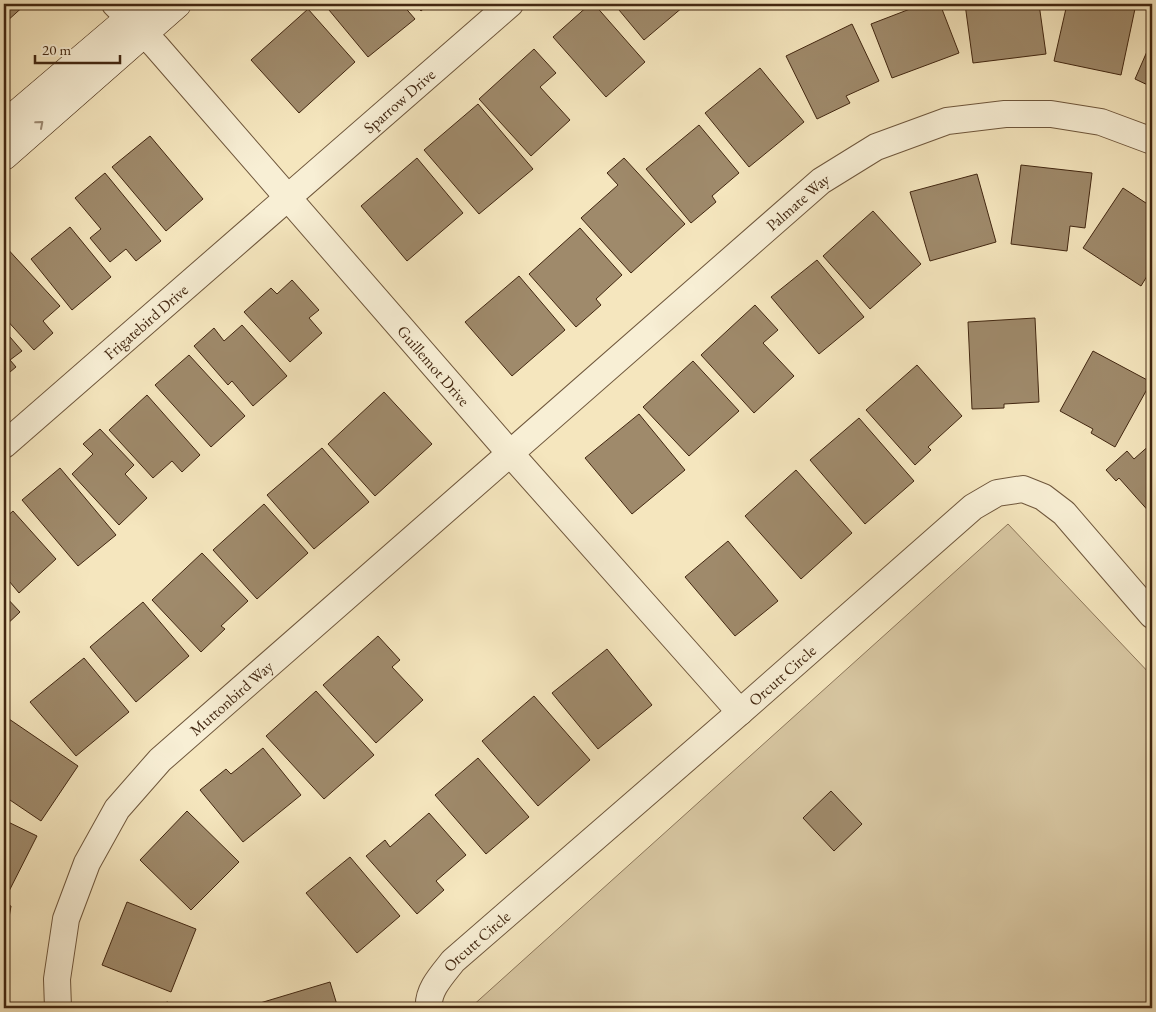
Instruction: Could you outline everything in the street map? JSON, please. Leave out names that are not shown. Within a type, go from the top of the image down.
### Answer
[{"type":"main road","points":[[4,125],[133,15],[177,4]]},
{"type":"main road","points":[[4,156],[133,15]]},
{"type":"street","name":"Sparrow Drive","points":[[287,198],[510,4]]},
{"type":"street","name":"Guillemot Drive","points":[[133,15],[156,46],[287,198],[740,712]]},
{"type":"street","name":"Palmate Way","points":[[509,452],[821,181],[876,146],[947,121],[1005,114],[1051,114],[1101,122],[1152,141]]},
{"type":"street","name":"Frigatebird Drive","points":[[4,446],[287,198]]},
{"type":"street","name":"Muttonbird Way","points":[[58,1008],[57,979],[66,919],[87,862],[117,810],[160,760],[509,452]]},
{"type":"street","name":"Orcutt Circle","points":[[429,1008],[428,1001],[436,983],[453,961],[973,507],[997,493],[1023,489],[1043,497],[1064,513],[1152,615]]},
{"type":"shaded area","points":[[1008,524],[1152,676],[1152,1008],[470,1008]]},
{"type":"building","points":[[4,4],[26,4],[6,22],[4,19]]},
{"type":"building","points":[[324,4],[402,4],[415,19],[368,57]]},
{"type":"building","points":[[415,4],[429,4],[421,11]]},
{"type":"building","points":[[590,4],[594,4],[645,62],[606,97],[553,37]]},
{"type":"building","points":[[614,4],[680,4],[683,7],[644,40]]},
{"type":"building","points":[[923,4],[940,4],[959,53],[892,78],[871,24]]},
{"type":"building","points":[[965,4],[1039,4],[1046,54],[973,63]]},
{"type":"building","points":[[1067,4],[1136,4],[1121,75],[1054,61]]},
{"type":"building","points":[[308,9],[355,62],[299,113],[251,60]]},
{"type":"building","points":[[852,24],[879,81],[846,96],[850,103],[817,119],[786,56]]},
{"type":"building","points":[[1152,40],[1152,87],[1135,79]]},
{"type":"building","points":[[534,49],[556,73],[540,87],[570,120],[531,156],[479,99]]},
{"type":"building","points":[[760,68],[804,122],[749,167],[705,113]]},
{"type":"building","points":[[478,104],[533,169],[479,214],[424,150]]},
{"type":"building","points":[[699,125],[739,173],[712,196],[716,202],[691,223],[646,169]]},
{"type":"building","points":[[150,136],[203,199],[166,231],[112,167]]},
{"type":"building","points":[[417,158],[463,213],[407,261],[361,206]]},
{"type":"building","points":[[624,158],[685,224],[631,273],[581,218],[618,185],[607,173]]},
{"type":"building","points":[[1021,165],[1092,173],[1085,228],[1070,226],[1067,251],[1011,244]]},
{"type":"building","points":[[105,173],[161,241],[136,261],[126,249],[110,262],[90,238],[101,229],[75,198]]},
{"type":"building","points":[[977,174],[996,242],[930,261],[910,192]]},
{"type":"building","points":[[1123,188],[1152,207],[1152,268],[1141,286],[1083,248]]},
{"type":"building","points":[[873,211],[921,264],[870,309],[823,256]]},
{"type":"building","points":[[70,227],[111,277],[72,310],[31,259]]},
{"type":"building","points":[[580,228],[622,275],[596,299],[601,305],[576,327],[529,274]]},
{"type":"building","points":[[4,245],[60,306],[43,321],[53,333],[34,350],[4,317],[4,307],[6,305],[4,302]]},
{"type":"building","points":[[817,260],[864,317],[819,354],[771,297]]},
{"type":"building","points":[[519,276],[565,330],[512,376],[465,322]]},
{"type":"building","points":[[292,280],[319,310],[309,318],[322,333],[290,362],[244,312],[271,288],[277,294]]},
{"type":"building","points":[[755,305],[778,330],[763,343],[794,376],[754,413],[701,355]]},
{"type":"building","points":[[1035,318],[1039,402],[1004,404],[1004,408],[972,409],[968,322]]},
{"type":"building","points":[[242,325],[287,376],[253,406],[232,381],[228,385],[194,346],[214,328],[224,341]]},
{"type":"building","points":[[4,330],[22,351],[10,360],[16,367],[4,377]]},
{"type":"building","points":[[1093,351],[1151,382],[1115,447],[1091,433],[1093,429],[1060,411]]},
{"type":"building","points":[[189,355],[245,416],[211,447],[155,385]]},
{"type":"building","points":[[693,361],[739,411],[689,456],[643,407]]},
{"type":"building","points":[[917,365],[962,416],[928,447],[931,450],[915,465],[866,410]]},
{"type":"building","points":[[384,392],[432,444],[375,496],[328,444]]},
{"type":"building","points":[[147,395],[200,455],[182,472],[172,461],[153,478],[109,430]]},
{"type":"building","points":[[639,414],[685,470],[632,514],[585,458]]},
{"type":"building","points":[[859,418],[914,481],[865,524],[810,460]]},
{"type":"building","points":[[100,429],[134,465],[125,474],[147,498],[119,525],[72,474],[93,454],[83,444]]},
{"type":"building","points":[[1152,443],[1152,515],[1119,478],[1116,481],[1106,470],[1127,451],[1134,459]]},
{"type":"building","points":[[322,448],[369,502],[314,549],[267,495]]},
{"type":"building","points":[[60,468],[116,535],[78,566],[22,500]]},
{"type":"building","points":[[796,470],[852,533],[801,579],[745,516]]},
{"type":"building","points":[[264,504],[308,553],[257,599],[213,550]]},
{"type":"building","points":[[13,511],[56,559],[19,593],[4,575],[4,519]]},
{"type":"building","points":[[728,541],[778,601],[735,636],[685,577]]},
{"type":"building","points":[[202,553],[248,601],[221,626],[225,629],[201,652],[152,600]]},
{"type":"building","points":[[4,595],[20,612],[4,627]]},
{"type":"building","points":[[143,602],[189,656],[136,702],[90,647]]},
{"type":"building","points":[[378,636],[400,660],[392,667],[423,700],[376,743],[323,685]]},
{"type":"building","points":[[607,649],[652,705],[598,749],[552,693]]},
{"type":"building","points":[[84,658],[129,712],[76,756],[30,702]]},
{"type":"building","points":[[316,691],[374,755],[324,799],[266,736]]},
{"type":"building","points":[[534,696],[590,760],[538,806],[482,741]]},
{"type":"building","points":[[9,719],[78,766],[41,821],[4,796],[4,727]]},
{"type":"building","points":[[263,748],[301,795],[243,842],[200,790],[226,769],[231,774]]},
{"type":"building","points":[[478,758],[529,817],[486,854],[435,795]]},
{"type":"building","points":[[831,791],[862,824],[834,851],[803,818]]},
{"type":"building","points":[[187,811],[239,862],[191,910],[140,860]]},
{"type":"building","points":[[429,813],[466,855],[436,881],[444,890],[417,914],[366,856],[385,840],[390,847]]},
{"type":"building","points":[[4,820],[37,836],[5,899],[4,898]]},
{"type":"building","points":[[350,857],[400,916],[357,953],[306,893]]},
{"type":"building","points":[[127,902],[196,929],[171,992],[102,965]]},
{"type":"building","points":[[4,904],[11,906],[4,947]]},
{"type":"building","points":[[330,982],[338,1008],[261,1008],[260,1003]]},
{"type":"building","points":[[168,1002],[169,1008],[140,1008]]}]
